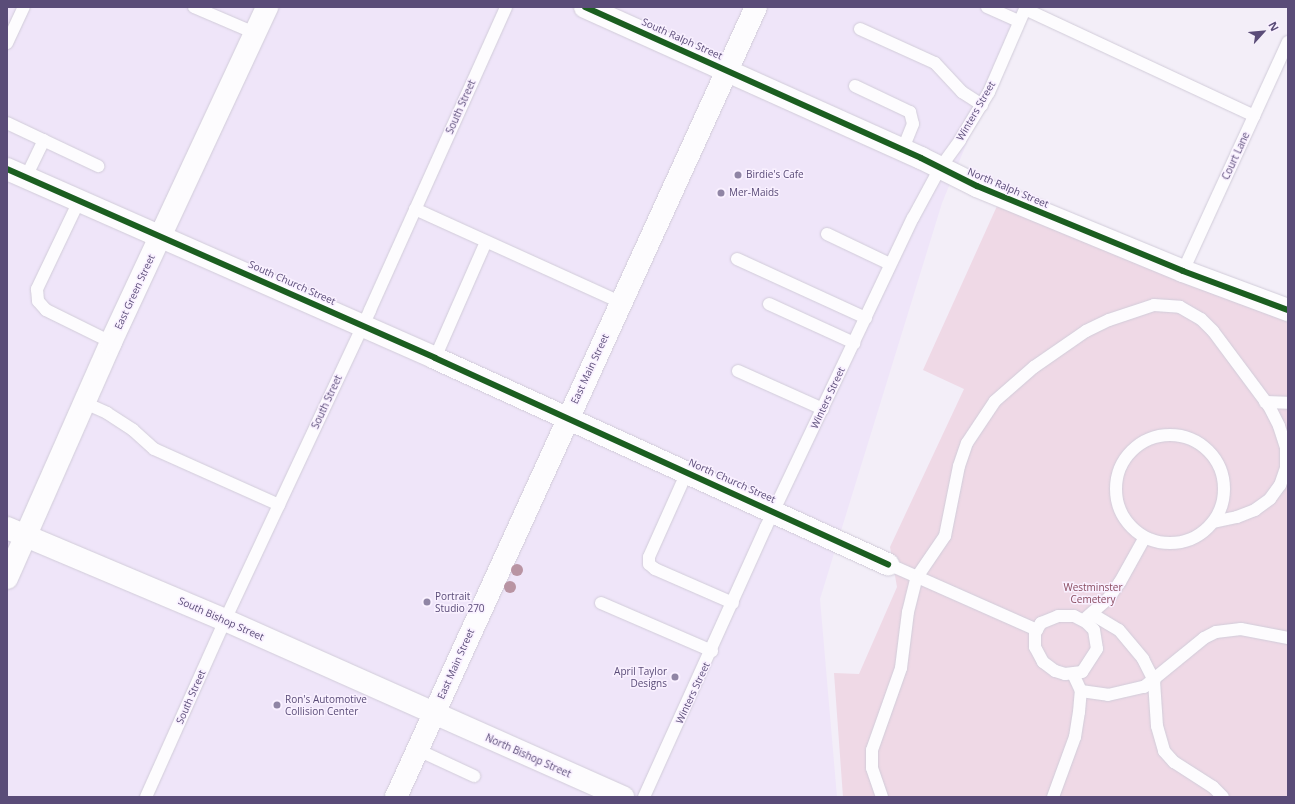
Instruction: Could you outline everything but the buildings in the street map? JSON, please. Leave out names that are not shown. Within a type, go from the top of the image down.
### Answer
[{"type":"street","name":"East Green Street","points":[[9,570],[16,532],[85,403],[267,7]]},
{"type":"street","name":"South Ralph Street","points":[[585,7],[727,70]]},
{"type":"street","name":"East Main Street","points":[[396,797],[567,418],[756,7]]},
{"type":"street","name":"North Ralph Street","points":[[727,70],[903,149],[977,186],[1183,271],[1288,310]]},
{"type":"street","name":"South Church Street","points":[[17,173],[567,418]]},
{"type":"street","name":"North Church Street","points":[[567,418],[775,511],[888,564]]},
{"type":"street","name":"South Bishop Street","points":[[16,532],[225,620],[434,714]]},
{"type":"street","name":"North Bishop Street","points":[[434,714],[623,797]]},
{"type":"lane","points":[[7,43],[24,7]]},
{"type":"lane","points":[[194,7],[255,33]]},
{"type":"lane","name":"South Street","points":[[146,797],[225,620],[363,326],[506,7]]},
{"type":"lane","points":[[987,7],[1019,21]]},
{"type":"lane","points":[[1025,8],[1254,116]]},
{"type":"lane","name":"Winters Street","points":[[644,797],[890,264],[940,168],[982,105],[1025,8]]},
{"type":"lane","points":[[860,29],[935,63],[962,92],[982,105]]},
{"type":"lane","name":"Court Lane","points":[[1183,271],[1288,42]]},
{"type":"lane","points":[[855,86],[910,112],[914,124],[903,149]]},
{"type":"lane","points":[[7,123],[98,166]]},
{"type":"lane","points":[[17,173],[44,140]]},
{"type":"lane","points":[[80,201],[37,289],[38,301],[46,310],[112,342]]},
{"type":"lane","points":[[416,209],[620,302]]},
{"type":"lane","points":[[827,234],[890,264]]},
{"type":"lane","points":[[435,358],[486,242]]},
{"type":"lane","points":[[737,259],[866,318]]},
{"type":"lane","points":[[769,304],[854,343]]},
{"type":"lane","points":[[882,797],[872,768],[872,750],[901,668],[908,612],[917,577],[945,536],[959,466],[967,443],[980,421],[995,401],[1034,367],[1086,331],[1109,320],[1154,305],[1180,307],[1190,311],[1213,332],[1265,402],[1280,426],[1286,448],[1286,468],[1280,485],[1270,499],[1255,510],[1237,517],[1214,522]]},
{"type":"lane","points":[[738,371],[823,409]]},
{"type":"lane","points":[[1265,402],[1288,403]]},
{"type":"lane","points":[[85,403],[107,413],[133,430],[154,449],[279,505]]},
{"type":"lane","points":[[1169,434],[1184,436],[1200,443],[1216,460],[1224,483],[1224,499],[1214,522],[1200,535],[1178,543],[1161,543],[1145,537],[1134,530],[1121,513],[1116,498],[1116,483],[1122,462],[1134,448],[1151,438],[1169,434]]},
{"type":"lane","points":[[687,472],[649,557],[649,564],[654,570],[733,603]]},
{"type":"lane","points":[[1088,617],[1120,582],[1145,537]]},
{"type":"lane","points":[[888,564],[1037,630]]},
{"type":"lane","points":[[601,603],[712,651]]},
{"type":"lane","points":[[1088,617],[1094,630],[1097,649],[1082,672],[1073,674],[1055,671],[1043,662],[1036,647],[1037,630],[1041,623],[1058,616],[1088,617],[1119,630],[1131,642],[1154,681],[1158,726],[1164,751],[1174,762],[1213,787],[1223,797]]},
{"type":"lane","points":[[1081,692],[1108,695],[1128,692],[1154,681],[1204,638],[1216,632],[1241,629],[1288,638]]},
{"type":"lane","points":[[1053,797],[1075,737],[1081,692],[1073,674]]},
{"type":"lane","points":[[418,750],[474,776]]},
{"type":"shaded area","points":[[7,7],[1023,7],[942,203],[820,599],[837,797],[7,797]]},
{"type":"green space","name":"Westminster Cemetery","points":[[997,206],[1288,319],[1288,797],[843,797],[834,673],[859,674],[897,587],[890,547],[964,389],[923,370]]},
{"type":"cycle path","points":[[585,7],[921,158],[977,186],[1183,271],[1288,310]]},
{"type":"cycle path","points":[[7,169],[435,358],[888,564]]},
{"type":"place","name":"Birdie's Cafe","points":[[738,175]]},
{"type":"place","name":"Mer-Maids","points":[[721,193]]},
{"type":"place","name":"Portrait Studio 270","points":[[427,602]]},
{"type":"place","name":"April Taylor Designs","points":[[675,677]]},
{"type":"place","name":"Ron's Automotive Collision Center","points":[[277,705]]}]
